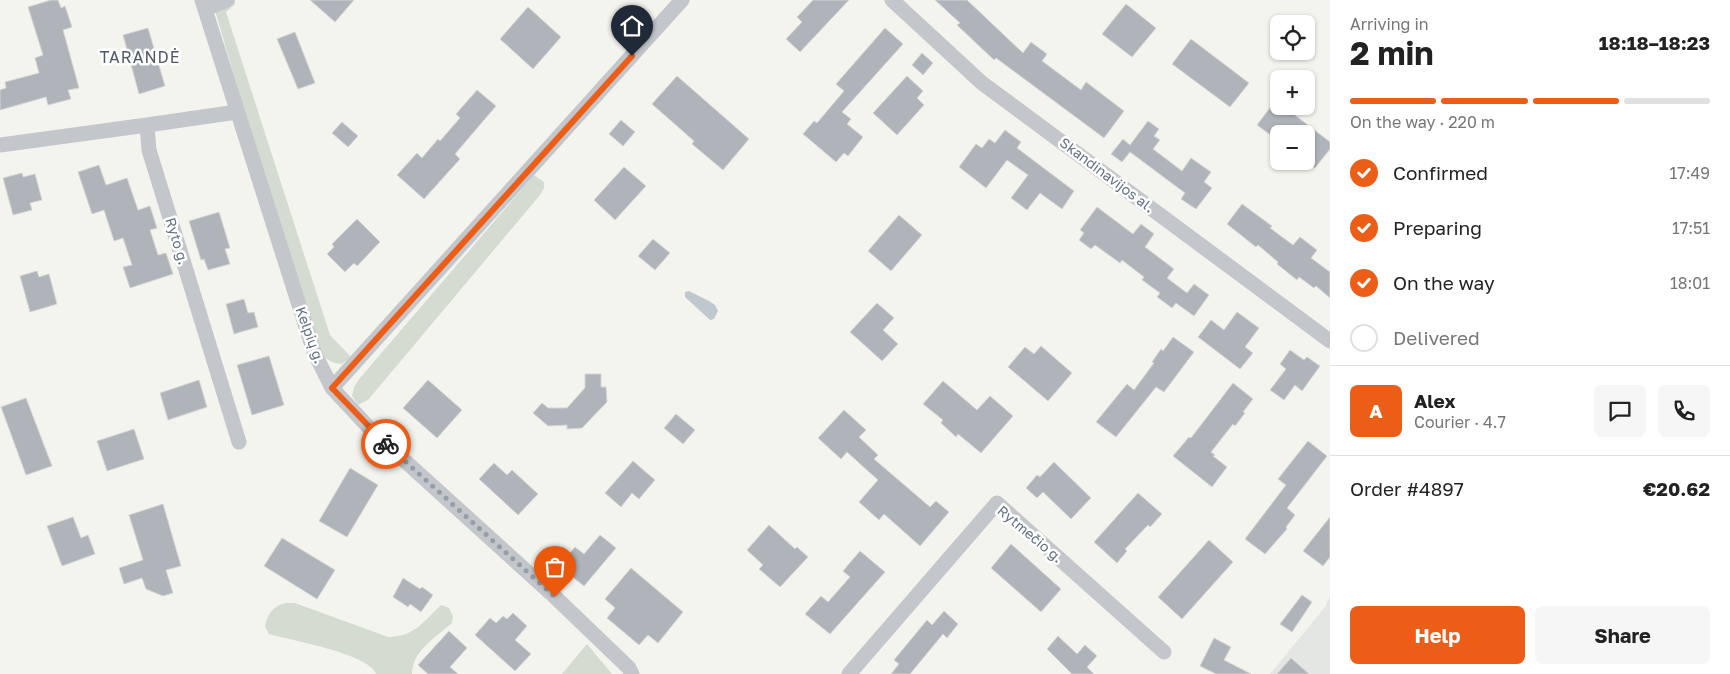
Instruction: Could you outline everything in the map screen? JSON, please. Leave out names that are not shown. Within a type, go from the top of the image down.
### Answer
[{"type":"street","points":[[203,5],[227,0]]},
{"type":"street","points":[[332,388],[682,0]]},
{"type":"street","name":"Skandinavijos al.","points":[[892,0],[982,83],[1330,341]]},
{"type":"street","name":"Kelpių g.","points":[[203,5],[314,352],[332,388],[373,432],[555,597],[629,668],[632,674]]},
{"type":"street","points":[[0,145],[237,112]]},
{"type":"street","name":"Ryto g.","points":[[147,126],[149,150],[239,442]]},
{"type":"street","name":"Rytmečio g.","points":[[849,674],[997,503],[1164,652]]},
{"type":"shaded area","points":[[212,0],[235,0],[235,4],[226,12],[330,335],[351,357],[342,364],[328,360],[319,347],[260,165]]},
{"type":"shaded area","points":[[534,175],[544,182],[544,188],[540,195],[368,400],[358,405],[352,396],[354,387],[360,378]]},
{"type":"shaded area","points":[[689,291],[715,305],[718,311],[714,319],[710,320],[685,297],[685,292]]},
{"type":"shaded area","points":[[1330,596],[1330,674],[1270,674],[1325,607]]},
{"type":"shaded area","points":[[286,603],[295,603],[388,637],[405,634],[418,627],[441,605],[449,608],[453,616],[452,623],[420,651],[413,666],[412,674],[376,674],[371,667],[345,654],[269,634],[265,627],[269,614],[274,608]]},
{"type":"shaded area","points":[[587,644],[612,674],[562,674]]},
{"type":"building","points":[[51,0],[58,0],[61,8],[65,6],[72,27],[63,30],[79,88],[68,90],[71,99],[48,105],[46,97],[0,110],[0,90],[6,88],[5,82],[39,73],[35,58],[43,55],[28,7]]},
{"type":"building","points":[[310,0],[354,0],[335,22]]},
{"type":"building","points":[[813,0],[849,0],[800,52],[786,39],[802,22],[797,17]]},
{"type":"building","points":[[935,0],[967,0],[1023,53],[1031,42],[1047,54],[1042,61],[1081,90],[1086,82],[1124,111],[1104,138],[996,58],[994,60],[957,25],[960,23]]},
{"type":"building","points":[[1126,4],[1156,28],[1132,57],[1102,34]]},
{"type":"building","points":[[528,7],[561,37],[533,69],[500,39]]},
{"type":"building","points":[[148,28],[165,86],[139,94],[123,35]]},
{"type":"building","points":[[885,28],[903,44],[842,112],[851,119],[847,124],[863,137],[848,156],[844,153],[836,162],[803,134],[814,121],[817,123],[844,91],[836,84]]},
{"type":"building","points":[[295,32],[315,83],[298,89],[277,39]]},
{"type":"building","points":[[1191,39],[1249,83],[1230,107],[1172,64]]},
{"type":"building","points":[[922,53],[933,63],[923,75],[912,65]]},
{"type":"building","points":[[677,76],[749,139],[723,170],[692,144],[694,141],[652,104]]},
{"type":"building","points":[[907,76],[923,91],[917,98],[924,105],[897,135],[873,113]]},
{"type":"building","points":[[477,90],[496,106],[455,154],[460,159],[424,199],[397,175],[417,153],[422,158],[438,139],[440,141],[460,118],[456,114]]},
{"type":"building","points":[[1270,108],[1270,115],[1295,115],[1308,125],[1270,125],[1270,134],[1257,125]]},
{"type":"building","points":[[621,120],[635,132],[623,146],[609,134]]},
{"type":"building","points":[[1148,121],[1159,129],[1154,136],[1160,140],[1153,149],[1182,171],[1191,158],[1211,172],[1204,182],[1212,188],[1196,209],[1181,199],[1185,193],[1130,152],[1122,162],[1111,154],[1123,139],[1130,145]]},
{"type":"building","points":[[342,122],[358,136],[348,147],[332,133]]},
{"type":"building","points":[[1005,130],[1021,142],[1017,148],[1074,191],[1062,209],[1040,193],[1027,210],[1011,198],[1028,175],[1007,160],[986,188],[959,167],[976,144],[982,148],[989,139],[995,143]]},
{"type":"building","points":[[1315,131],[1330,142],[1330,149],[1315,168]]},
{"type":"building","points":[[99,165],[106,185],[127,178],[138,210],[150,206],[157,228],[150,230],[158,255],[166,253],[173,274],[130,288],[123,267],[132,265],[123,238],[114,241],[104,210],[92,214],[78,172]]},
{"type":"building","points":[[624,167],[646,186],[615,220],[594,200]]},
{"type":"building","points":[[22,173],[23,177],[35,174],[42,200],[30,203],[32,210],[13,215],[3,178]]},
{"type":"building","points":[[1242,204],[1272,226],[1270,228],[1293,245],[1300,237],[1317,250],[1311,258],[1330,272],[1330,298],[1316,286],[1314,288],[1299,277],[1297,280],[1258,245],[1256,247],[1227,224]]},
{"type":"building","points":[[1097,207],[1133,234],[1141,224],[1154,234],[1145,247],[1174,269],[1167,278],[1187,293],[1194,284],[1209,295],[1194,316],[1176,303],[1172,308],[1157,297],[1160,293],[1142,280],[1144,277],[1122,260],[1120,263],[1095,245],[1091,249],[1079,240],[1084,233],[1080,230]]},
{"type":"building","points":[[219,212],[230,248],[225,249],[230,264],[208,270],[204,259],[201,260],[189,221]]},
{"type":"building","points":[[899,215],[922,235],[891,271],[868,251]]},
{"type":"building","points":[[357,219],[380,242],[357,266],[354,263],[345,272],[327,254],[334,247],[332,244]]},
{"type":"building","points":[[653,239],[670,253],[655,270],[638,256]]},
{"type":"building","points":[[37,271],[39,277],[49,274],[57,304],[30,312],[20,276]]},
{"type":"building","points":[[244,299],[248,313],[254,312],[258,327],[234,334],[226,304]]},
{"type":"building","points":[[877,303],[894,318],[883,330],[898,344],[882,361],[850,332]]},
{"type":"building","points":[[1237,312],[1259,328],[1245,347],[1253,353],[1240,369],[1198,337],[1211,320],[1224,330]]},
{"type":"building","points":[[1173,337],[1194,352],[1164,392],[1156,387],[1116,437],[1096,422],[1127,384],[1134,390],[1154,363],[1152,362],[1161,349],[1163,351]]},
{"type":"building","points":[[1041,346],[1072,373],[1048,401],[1008,367],[1025,347],[1034,354]]},
{"type":"building","points":[[1290,350],[1304,360],[1307,357],[1320,366],[1302,391],[1295,385],[1284,400],[1270,390],[1286,369],[1280,364]]},
{"type":"building","points":[[269,356],[284,405],[252,415],[237,365]]},
{"type":"building","points":[[585,374],[601,374],[601,387],[606,387],[607,402],[582,428],[567,429],[567,425],[548,426],[533,413],[542,403],[548,408],[567,408],[585,388]]},
{"type":"building","points":[[199,380],[207,407],[168,420],[160,393]]},
{"type":"building","points":[[428,380],[462,410],[437,438],[403,408]]},
{"type":"building","points":[[943,381],[977,410],[990,396],[1013,416],[981,453],[958,434],[956,437],[941,423],[943,420],[923,404]]},
{"type":"building","points":[[1233,383],[1253,399],[1235,426],[1233,424],[1211,452],[1215,455],[1213,456],[1227,467],[1212,487],[1173,456],[1189,437],[1191,438]]},
{"type":"building","points":[[26,398],[52,466],[26,475],[1,407]]},
{"type":"building","points":[[844,410],[866,430],[859,437],[878,455],[874,459],[930,507],[936,501],[949,512],[920,546],[884,514],[879,520],[859,502],[878,480],[847,452],[841,459],[818,438]]},
{"type":"building","points":[[676,414],[695,430],[683,444],[664,428]]},
{"type":"building","points":[[134,429],[144,459],[107,471],[97,441]]},
{"type":"building","points":[[1308,441],[1327,456],[1287,508],[1295,515],[1286,527],[1287,529],[1265,554],[1245,539],[1286,485],[1278,479]]},
{"type":"building","points":[[633,461],[655,480],[639,499],[632,493],[621,507],[605,493]]},
{"type":"building","points":[[1054,462],[1091,498],[1071,519],[1043,492],[1037,498],[1026,488],[1037,475],[1040,477]]},
{"type":"building","points":[[494,463],[507,475],[512,470],[538,494],[518,515],[479,479]]},
{"type":"building","points":[[350,468],[378,485],[347,537],[319,521]]},
{"type":"building","points":[[1138,493],[1162,514],[1150,527],[1148,525],[1125,549],[1127,551],[1117,563],[1094,542]]},
{"type":"building","points":[[163,504],[181,566],[166,570],[173,593],[163,596],[146,589],[142,578],[124,584],[119,568],[143,560],[129,515]]},
{"type":"building","points":[[73,517],[81,538],[88,535],[95,554],[62,566],[47,526]]},
{"type":"building","points":[[1330,517],[1330,557],[1323,566],[1303,551]]},
{"type":"building","points":[[769,525],[795,549],[797,547],[808,557],[780,587],[759,569],[763,565],[747,550]]},
{"type":"building","points":[[600,535],[616,548],[584,586],[559,566],[575,547],[584,554]]},
{"type":"building","points":[[282,538],[335,570],[317,599],[264,566]]},
{"type":"building","points":[[1209,540],[1233,562],[1182,619],[1158,597]]},
{"type":"building","points":[[1011,544],[1061,589],[1041,612],[991,568]]},
{"type":"building","points":[[860,551],[885,572],[830,634],[805,614],[821,596],[828,602],[850,577],[843,571]]},
{"type":"building","points":[[631,568],[683,612],[658,643],[648,635],[639,645],[607,618],[615,608],[605,599]]},
{"type":"building","points":[[403,578],[420,589],[422,587],[433,595],[421,612],[410,604],[408,607],[393,597]]},
{"type":"building","points":[[1302,595],[1312,602],[1292,632],[1280,624]]},
{"type":"building","points":[[944,611],[958,624],[947,638],[943,634],[910,674],[891,674],[899,664],[894,660],[927,620],[932,625]]},
{"type":"building","points":[[513,613],[527,626],[515,640],[531,654],[515,671],[475,635],[490,618],[496,623],[503,616],[507,619]]},
{"type":"building","points":[[449,631],[467,648],[450,667],[458,674],[428,674],[418,665]]},
{"type":"building","points":[[1058,636],[1077,654],[1085,645],[1097,656],[1087,667],[1094,674],[1072,674],[1047,649]]},
{"type":"building","points":[[1214,638],[1231,647],[1224,660],[1251,674],[1216,674],[1200,666]]},
{"type":"building","points":[[1291,658],[1309,674],[1277,674]]},
{"type":"way so far","points":[[386,444],[555,597]]},
{"type":"district","name":"TARANDĖ","points":[[140,57]]},
{"type":"route","points":[[386,444],[332,388],[632,56]]}]
